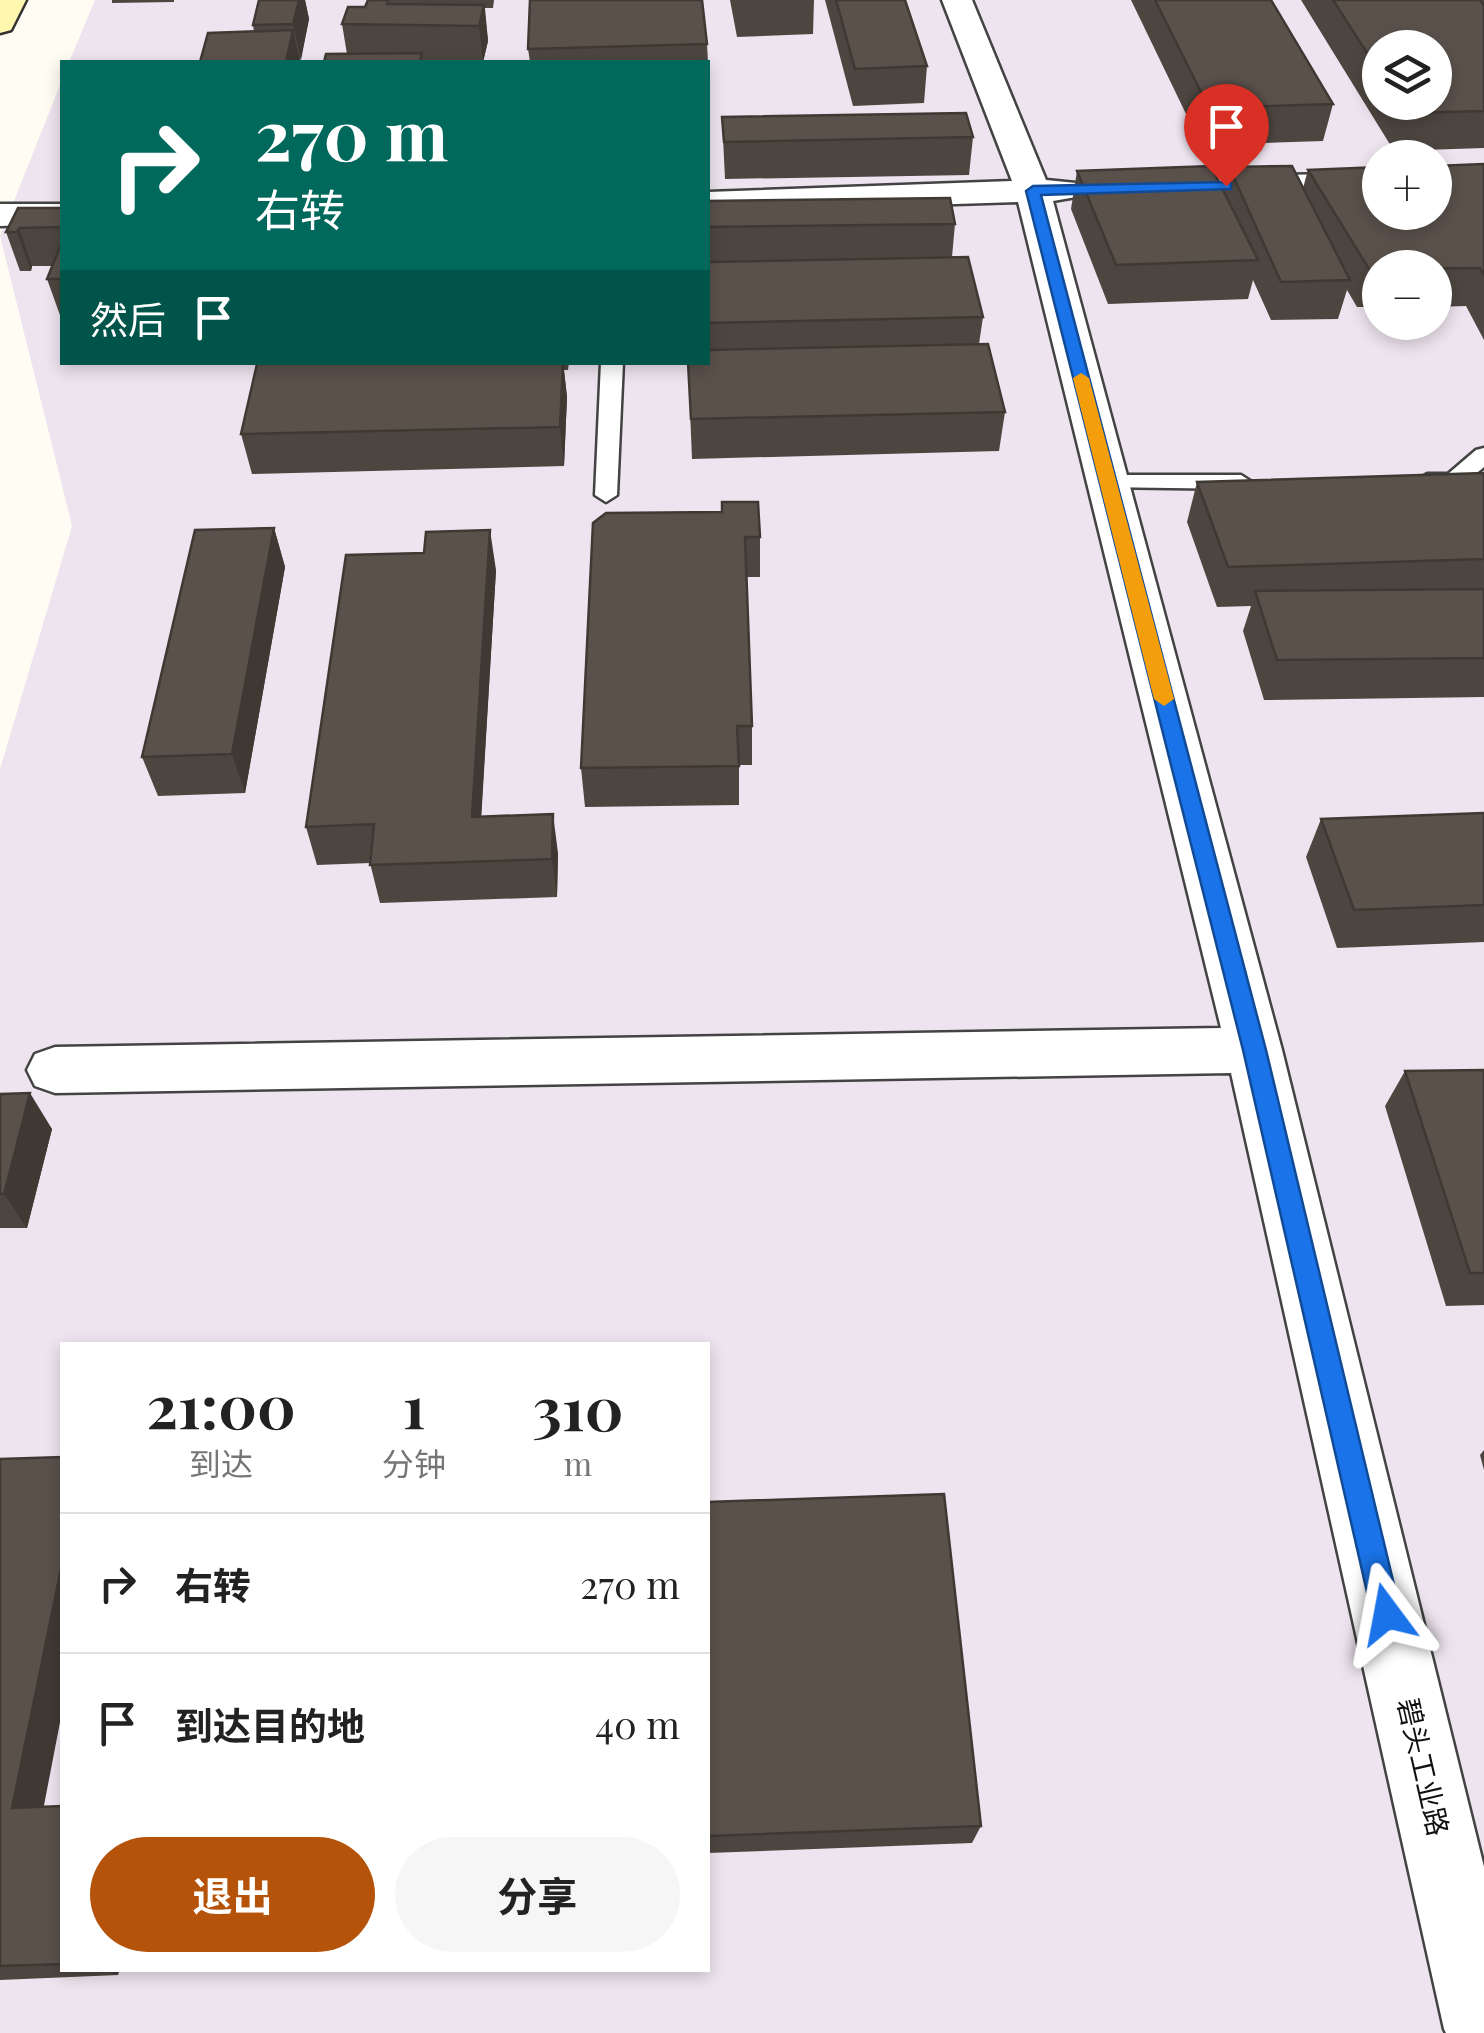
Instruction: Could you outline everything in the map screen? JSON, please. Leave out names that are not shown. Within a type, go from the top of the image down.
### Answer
[{"type":"main road","points":[[0,24],[11,0]]},
{"type":"street","name":"碧头工业路","points":[[957,0],[1033,191],[1254,1050],[1484,2028]]},
{"type":"street","points":[[710,202],[1362,182]]},
{"type":"street","points":[[0,215],[60,214]]},
{"type":"street","points":[[55,1070],[1254,1050]]},
{"type":"lane","points":[[606,495],[612,365]]},
{"type":"lane","points":[[1397,482],[1454,481],[1484,455]]},
{"type":"lane","points":[[1108,482],[1262,482]]},
{"type":"shaded area","points":[[95,0],[1484,0],[1484,2033],[0,2033],[0,769],[72,526],[0,236],[60,85],[60,365],[710,365],[710,60],[70,60]]},
{"type":"building","points":[[259,0],[299,0],[293,24],[253,25]]},
{"type":"building","points":[[368,0],[388,0],[387,4],[484,5],[479,26],[342,24],[348,7],[365,7]]},
{"type":"building","points":[[530,0],[702,0],[707,44],[528,49]]},
{"type":"building","points":[[836,0],[905,0],[927,66],[855,69]]},
{"type":"building","points":[[1155,0],[1271,0],[1333,104],[1209,108]]},
{"type":"building","points":[[1333,0],[1480,0],[1484,6],[1484,111],[1452,112],[1452,30],[1362,30],[1362,45]]},
{"type":"building","points":[[293,30],[286,60],[201,60],[208,33]]},
{"type":"building","points":[[422,53],[420,60],[324,60],[326,54]]},
{"type":"building","points":[[966,113],[973,137],[724,142],[722,117]]},
{"type":"building","points":[[1484,164],[1484,275],[1480,268],[1452,268],[1452,250],[1362,250],[1362,258],[1308,170],[1362,168],[1362,230],[1452,230],[1452,165]]},
{"type":"building","points":[[1211,166],[1258,260],[1116,265],[1077,171]]},
{"type":"building","points":[[1292,166],[1350,280],[1281,282],[1229,167]]},
{"type":"building","points":[[950,198],[955,224],[710,227],[710,201]]},
{"type":"building","points":[[18,208],[60,208],[60,227],[6,232]]},
{"type":"building","points":[[60,247],[60,279],[47,279]]},
{"type":"building","points":[[968,257],[983,317],[710,323],[710,262]]},
{"type":"building","points":[[988,344],[1005,412],[691,419],[688,365],[710,365],[710,350]]},
{"type":"building","points":[[257,365],[563,365],[560,427],[241,434]]},
{"type":"building","points":[[1484,473],[1484,559],[1228,567],[1197,482]]},
{"type":"building","points":[[722,502],[758,502],[760,537],[745,537],[752,726],[737,726],[739,766],[581,768],[593,523],[606,513],[722,512]]},
{"type":"building","points":[[274,528],[232,754],[142,757],[195,530]]},
{"type":"building","points":[[490,530],[472,817],[553,814],[552,859],[370,865],[374,824],[306,827],[346,555],[424,553],[426,532]]},
{"type":"building","points":[[1484,589],[1484,658],[1277,660],[1255,591]]},
{"type":"building","points":[[1484,813],[1484,905],[1354,910],[1321,819]]},
{"type":"building","points":[[1484,1070],[1484,1273],[1470,1273],[1405,1071]]},
{"type":"building","points":[[30,1093],[4,1194],[0,1194],[0,1094]]},
{"type":"building","points":[[60,1457],[60,1574],[12,1808],[60,1806],[60,1964],[0,1966],[0,1459]]},
{"type":"building","points":[[944,1494],[981,1826],[710,1836],[710,1502]]},
{"type":"slow traffic","points":[[1081,378],[1164,699]]},
{"type":"route","points":[[1226,186],[1033,191],[1254,1050],[1387,1614]]}]
